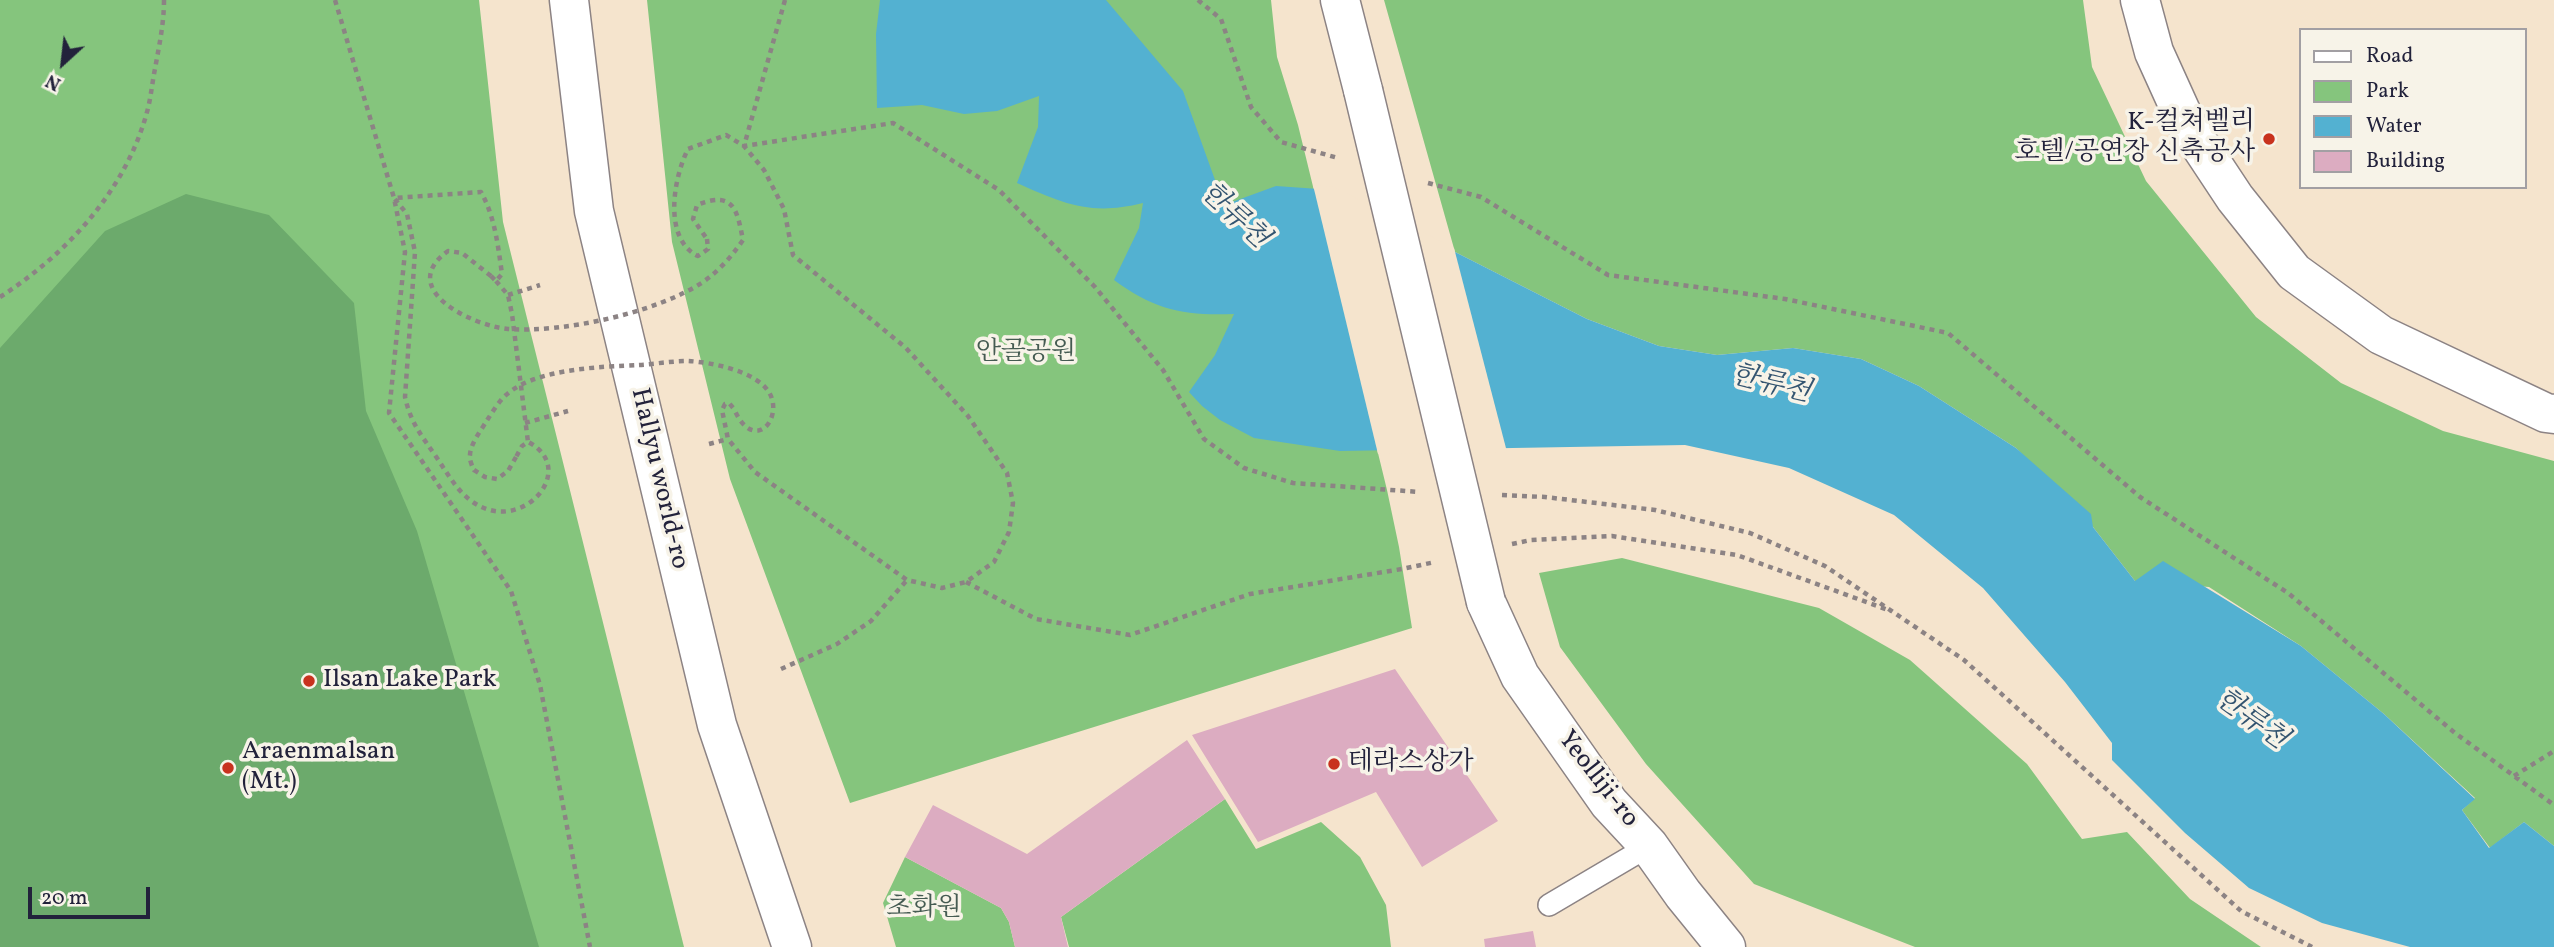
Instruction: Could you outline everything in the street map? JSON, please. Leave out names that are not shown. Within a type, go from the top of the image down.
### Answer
[{"type":"street","name":"Hallyu world-ro","points":[[569,0],[594,211],[717,724],[792,947]]},
{"type":"street","name":"Yeolliji-ro","points":[[1340,0],[1486,602],[1520,676],[1609,803],[1649,846],[1726,947]]},
{"type":"street","points":[[2140,0],[2154,52],[2188,127],[2235,198],[2294,272],[2381,335],[2546,413],[2554,414]]},
{"type":"lane","points":[[1549,905],[1649,846]]},
{"type":"path","points":[[0,297],[27,279],[92,219],[124,169],[147,113],[164,19],[164,0]]},
{"type":"path","points":[[335,0],[394,198],[405,252],[389,414],[511,591],[540,685],[590,947]]},
{"type":"path","points":[[744,146],[785,0]]},
{"type":"path","points":[[1198,0],[1221,19],[1251,107],[1281,142],[1348,160]]},
{"type":"path","points":[[744,146],[893,123],[999,190],[1096,287],[1163,370],[1204,439],[1244,468],[1293,483],[1426,492]]},
{"type":"path","points":[[394,198],[407,214],[415,252],[405,397],[410,419],[454,483],[472,502],[491,509],[516,511],[540,496],[547,481],[546,461],[539,448],[528,442],[524,423],[520,387],[513,328],[508,295],[491,276],[462,253],[448,251],[437,260],[429,275],[433,290],[447,307],[471,319],[513,328],[565,328],[645,308],[701,283],[726,264],[743,240],[737,212],[728,202],[713,199],[697,205],[693,219],[707,239],[708,249],[698,256],[687,251],[678,237],[674,206],[679,166],[688,149],[726,135],[744,146],[764,170],[784,209],[793,256],[906,348],[968,416],[1007,473],[1013,503],[1009,532],[994,562],[966,582],[942,588],[907,580],[755,472],[728,439],[722,410],[725,404],[729,403],[745,427],[751,432],[757,432],[766,426],[772,416],[770,394],[744,374],[721,365],[686,361],[573,370],[531,381],[520,387],[503,398],[481,429],[469,455],[474,470],[485,477],[497,478],[508,471],[522,446],[528,442]]},
{"type":"path","points":[[1428,183],[1481,197],[1608,275],[1785,299],[1948,333],[2140,497],[2288,593],[2455,733],[2554,805]]},
{"type":"path","points":[[394,198],[481,192],[488,204],[497,240],[502,274],[496,281]]},
{"type":"path","points":[[508,295],[540,285]]},
{"type":"path","points":[[524,423],[568,411]]},
{"type":"path","points":[[709,444],[728,439]]},
{"type":"path","points":[[1493,495],[1545,497],[1655,510],[1750,533],[1825,566],[1900,614],[1964,660],[2241,911],[2312,947]]},
{"type":"path","points":[[1505,545],[1531,540],[1612,536],[1737,555],[1900,614]]},
{"type":"path","points":[[966,582],[1036,619],[1130,635],[1250,594],[1441,560]]},
{"type":"path","points":[[781,669],[837,643],[871,621],[907,580]]},
{"type":"path","points":[[2514,776],[2554,751]]},
{"type":"green space","name":"Ilsan Lake Park","points":[[0,0],[479,0],[503,222],[684,947],[0,947]]},
{"type":"green space","name":"안골공원","points":[[647,0],[1271,0],[1277,57],[1298,125],[1387,490],[1412,628],[850,803],[730,479],[672,242]]},
{"type":"green space","points":[[1384,0],[2083,0],[2092,67],[2146,181],[2256,317],[2341,383],[2443,431],[2554,461],[2554,846],[2524,822],[2490,848],[2462,810],[2475,798],[2384,714],[2301,646],[2209,587],[2135,581],[2093,527],[2016,448],[1919,386],[1861,359],[1793,348],[1717,355],[1659,346],[1587,319],[1455,252]]},
{"type":"green space","points":[[186,194],[269,215],[354,303],[366,411],[417,531],[539,947],[0,947],[0,348],[105,231]]},
{"type":"green space","points":[[1622,558],[1819,608],[1910,660],[2027,764],[2082,839],[2127,832],[2190,899],[2261,947],[1915,947],[1754,884],[1646,764],[1560,647],[1539,573]]},
{"type":"green space","points":[[1225,799],[1256,849],[1321,822],[1360,857],[1386,905],[1391,947],[1069,947],[1061,917]]},
{"type":"green space","name":"초화원","points":[[905,857],[1001,908],[1009,922],[1015,947],[896,947],[883,903]]},
{"type":"water","name":"한류천","points":[[880,0],[1106,0],[1183,91],[1224,205],[1276,186],[1333,190],[1587,319],[1659,346],[1717,355],[1793,348],[1861,359],[1919,386],[2016,448],[2091,514],[2093,527],[2135,581],[2163,561],[2301,646],[2384,714],[2475,799],[2462,810],[2489,848],[2524,822],[2554,846],[2554,947],[2410,947],[2322,923],[2249,888],[2185,833],[2112,760],[2112,743],[2065,682],[1983,588],[1894,515],[1789,468],[1685,445],[1340,451],[1254,438],[1220,420],[1189,392],[1215,355],[1234,314],[1200,314],[1171,309],[1143,298],[1114,280],[1139,228],[1143,203],[1108,208],[1078,206],[1017,183],[1038,127],[1039,96],[997,111],[964,114],[922,105],[877,108],[876,34]]},
{"type":"pier","points":[[1313,185],[1334,187],[1454,248],[1507,452],[1378,454]]},
{"type":"building","name":"테라스상가","points":[[1395,669],[1498,821],[1422,867],[1376,792],[1258,842],[1192,735]]},
{"type":"building","points":[[1187,740],[1225,799],[1061,917],[1068,947],[1015,947],[1009,922],[1001,908],[905,857],[933,805],[1027,854]]},
{"type":"building","points":[[1533,931],[1536,947],[1485,947],[1484,939]]},
{"type":"place","name":"K-컬쳐벨리 호텔/공연장 신축공사","points":[[2269,139]]},
{"type":"place","name":"Ilsan Lake Park","points":[[309,681]]},
{"type":"place","name":"테라스상가","points":[[1334,764]]},
{"type":"place","name":"Araenmalsan (Mt.)","points":[[228,768]]}]
